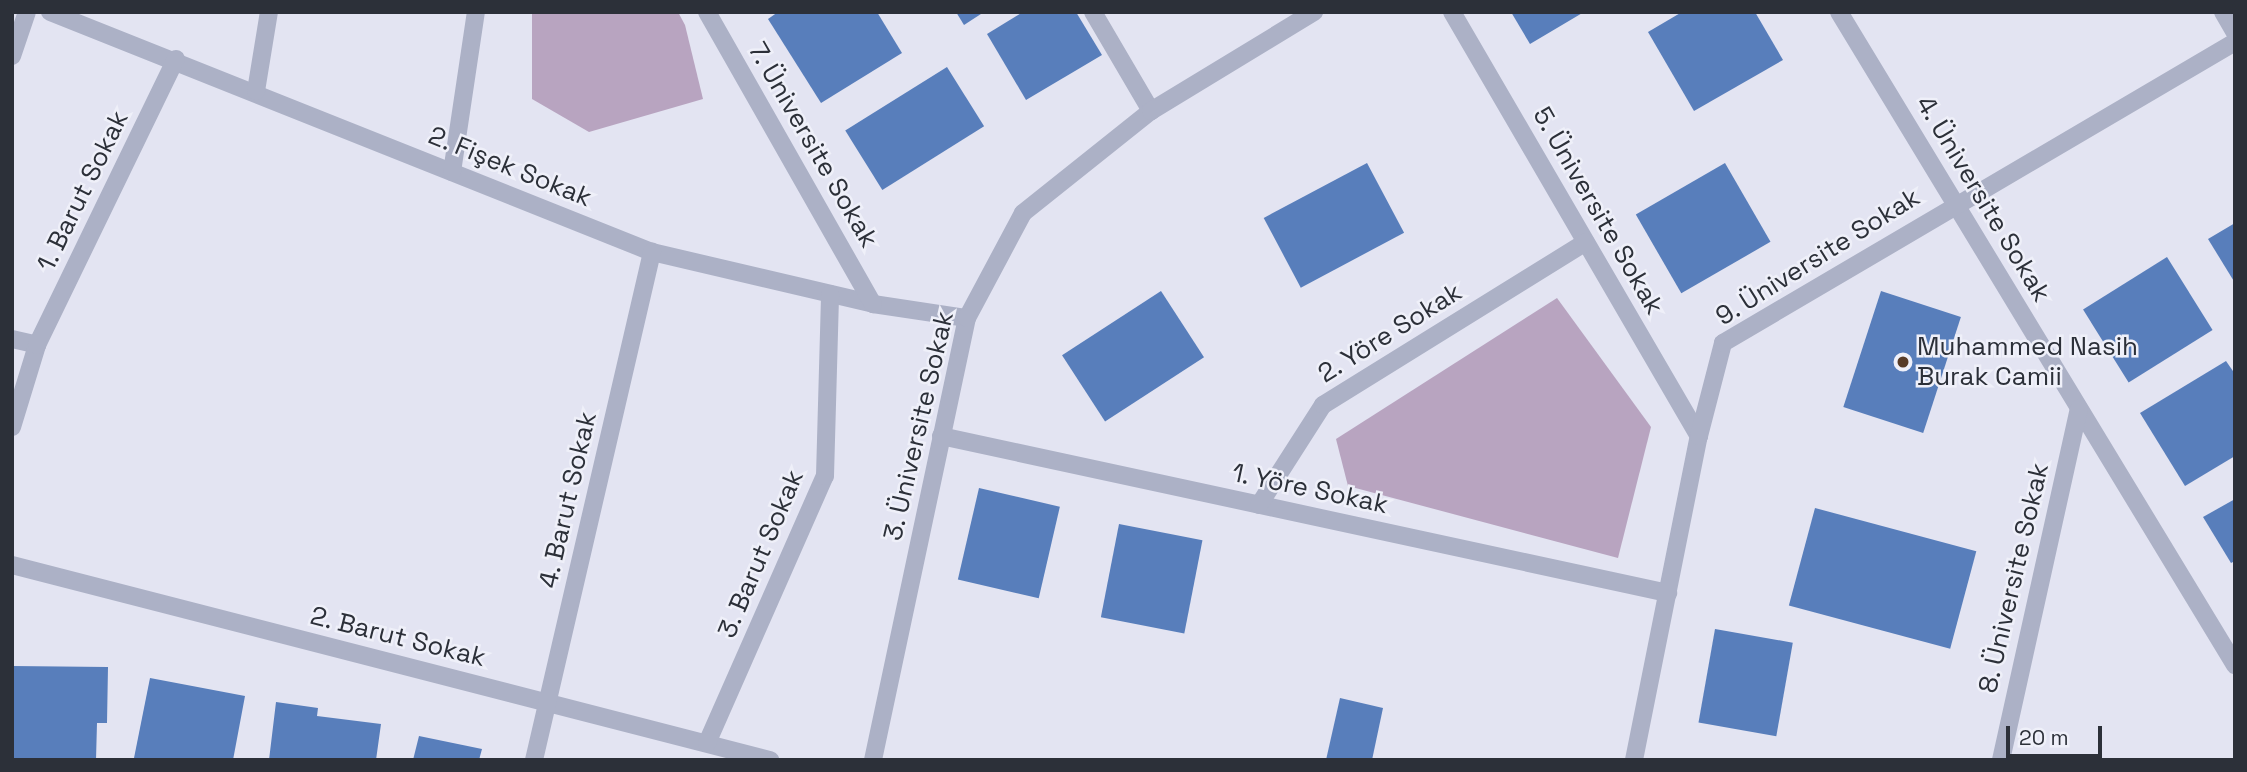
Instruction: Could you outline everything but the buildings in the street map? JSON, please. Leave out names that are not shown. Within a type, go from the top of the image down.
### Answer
[{"type":"street","points":[[12,56],[26,12]]},
{"type":"street","name":"2. Fişek Sokak","points":[[50,12],[176,59],[652,252],[873,304],[967,318]]},
{"type":"street","points":[[256,91],[269,12]]},
{"type":"street","points":[[452,172],[476,12]]},
{"type":"street","name":"7. Üniversite Sokak","points":[[707,12],[873,304]]},
{"type":"street","points":[[1093,12],[1151,111]]},
{"type":"street","name":"3. Üniversite Sokak","points":[[873,760],[967,318],[1023,213],[1151,111],[1314,12]]},
{"type":"street","name":"5. Üniversite Sokak","points":[[1452,12],[1699,436]]},
{"type":"street","name":"4. Üniversite Sokak","points":[[1839,12],[2235,665]]},
{"type":"street","points":[[2223,12],[2235,33]]},
{"type":"street","name":"9. Üniversite Sokak","points":[[1634,760],[1699,436],[1723,343],[1955,203],[2235,42]]},
{"type":"street","name":"1. Barut Sokak","points":[[12,426],[37,345],[176,59]]},
{"type":"street","name":"2. Yöre Sokak","points":[[1259,505],[1323,405],[1586,242]]},
{"type":"street","name":"4. Barut Sokak","points":[[534,760],[652,252]]},
{"type":"street","name":"3. Barut Sokak","points":[[707,743],[825,476],[830,294]]},
{"type":"street","points":[[12,339],[37,345]]},
{"type":"street","name":"8. Üniversite Sokak","points":[[2001,760],[2079,408]]},
{"type":"street","name":"1. Yöre Sokak","points":[[941,436],[1668,593]]},
{"type":"street","name":"2. Barut Sokak","points":[[12,565],[770,760]]},
{"type":"shaded area","points":[[532,12],[678,12],[685,25],[703,99],[589,132],[532,99]]},
{"type":"shaded area","points":[[1557,298],[1651,427],[1618,558],[1348,486],[1336,439]]},
{"type":"place","name":"Muhammed Nasih Burak Camii","points":[[1903,362]]}]
